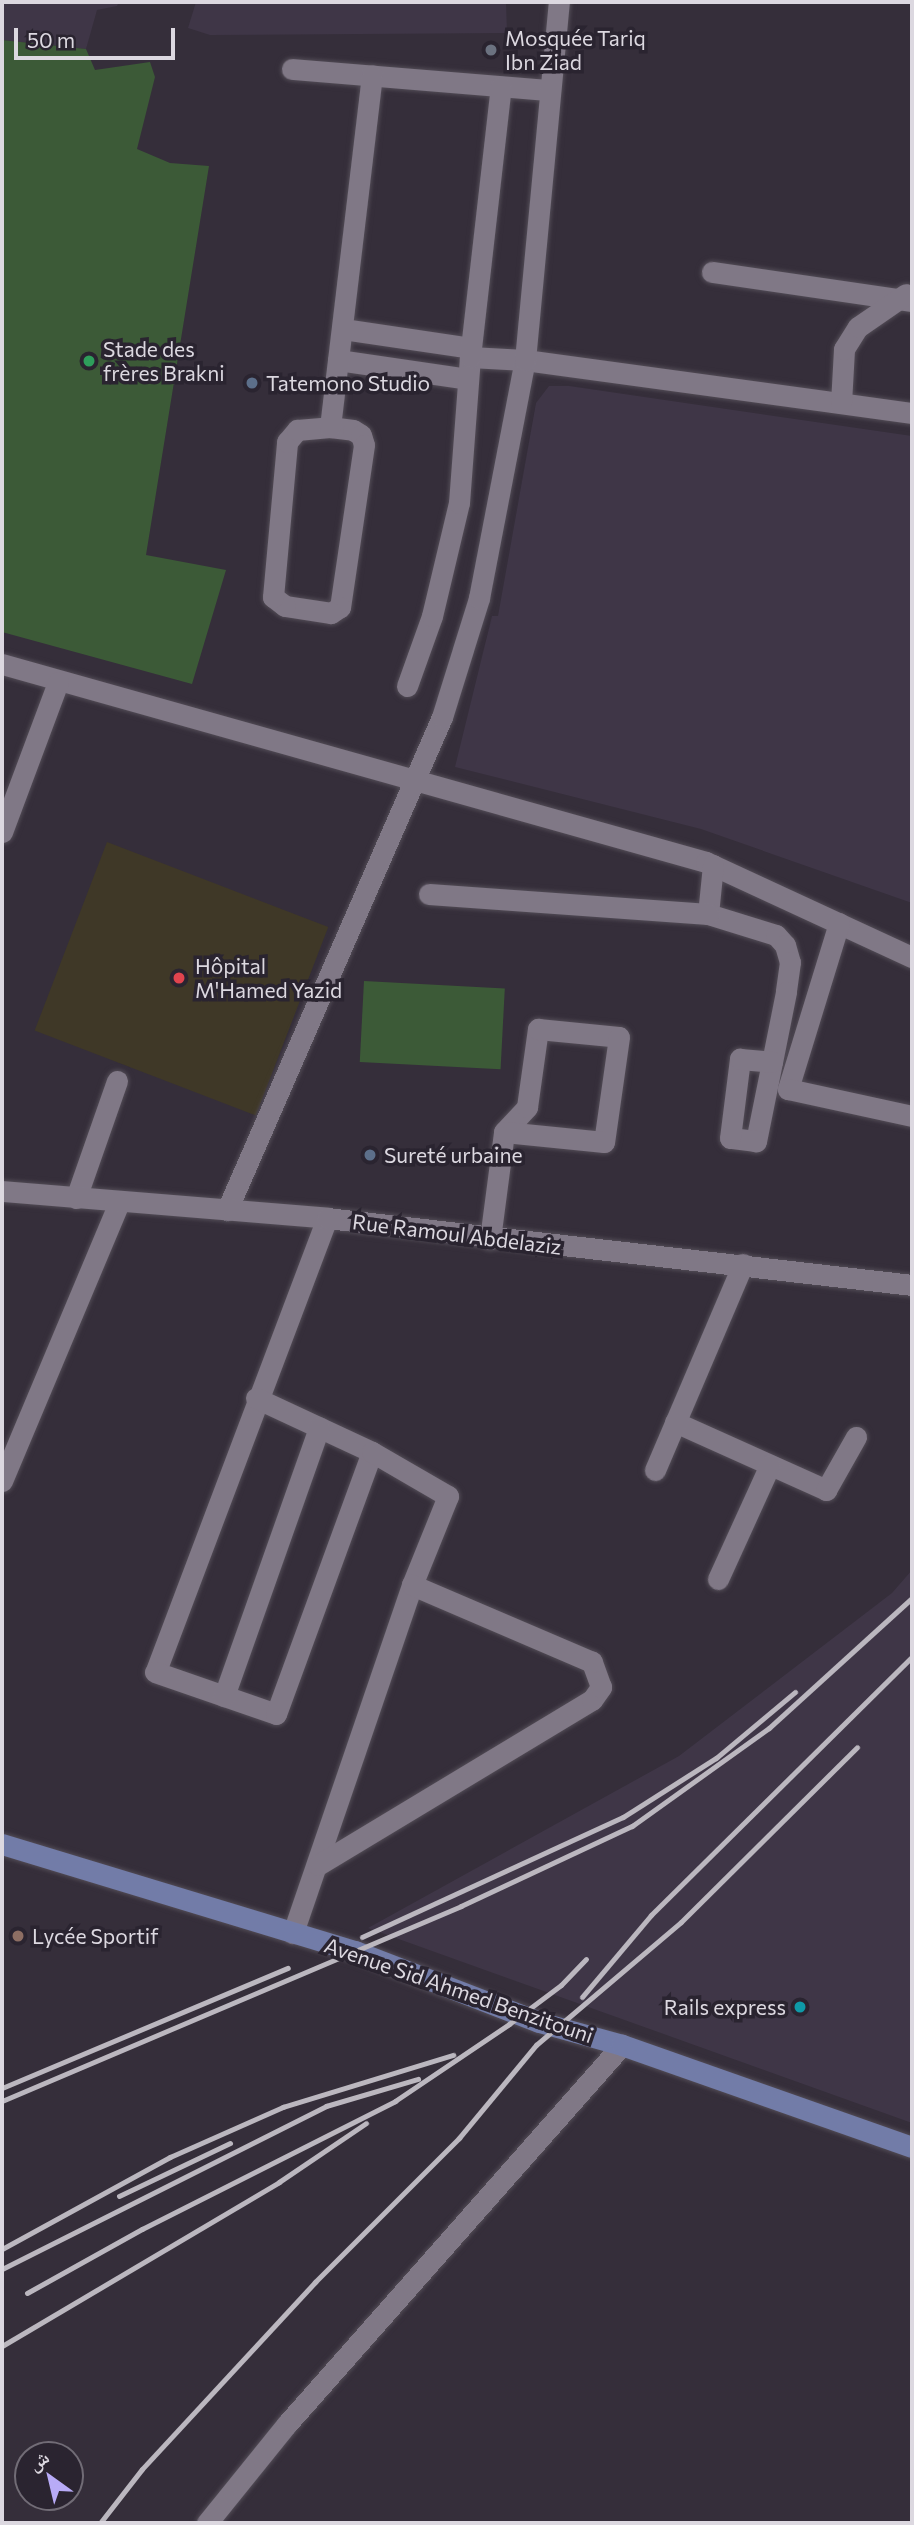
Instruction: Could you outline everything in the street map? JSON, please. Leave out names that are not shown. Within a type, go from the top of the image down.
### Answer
[{"type":"main road","name":"Avenue Sid Ahmed Benzitouni","points":[[2,1844],[293,1933],[540,2022],[622,2045],[912,2147]]},
{"type":"street","points":[[227,1210],[442,717],[480,598],[524,360],[559,2]]},
{"type":"street","points":[[292,69],[549,90]]},
{"type":"street","points":[[330,427],[372,75]]},
{"type":"street","points":[[407,686],[432,616],[459,503],[470,361],[501,87]]},
{"type":"street","points":[[712,272],[909,296]]},
{"type":"street","points":[[841,402],[844,349],[858,327],[909,296]]},
{"type":"street","points":[[342,328],[470,361]]},
{"type":"street","points":[[338,360],[524,360],[912,413]]},
{"type":"street","points":[[330,427],[352,429],[361,435],[364,445],[340,607],[331,613],[285,606],[273,597],[287,442],[297,430],[330,427]]},
{"type":"street","points":[[2,664],[58,682],[414,777],[713,865],[912,957]]},
{"type":"street","points":[[2,832],[58,682]]},
{"type":"street","points":[[708,914],[713,865]]},
{"type":"street","points":[[429,894],[708,914],[760,928],[785,945],[789,975],[772,1062]]},
{"type":"street","points":[[839,923],[788,1089],[912,1116]]},
{"type":"street","points":[[490,1239],[504,1132],[527,1107],[538,1029],[618,1037],[604,1142],[504,1132]]},
{"type":"street","points":[[76,1198],[117,1081]]},
{"type":"street","name":"Rue Ramoul Abdelaziz","points":[[2,1191],[119,1203],[327,1218],[490,1239],[743,1264],[912,1285]]},
{"type":"street","points":[[2,1481],[119,1203]]},
{"type":"street","points":[[327,1218],[256,1398],[155,1672],[276,1714],[372,1452]]},
{"type":"street","points":[[655,1470],[743,1264]]},
{"type":"street","points":[[256,1398],[372,1452],[448,1496],[412,1585],[293,1933]]},
{"type":"street","points":[[675,1422],[826,1490],[856,1437]]},
{"type":"street","points":[[224,1696],[319,1427]]},
{"type":"street","points":[[718,1580],[770,1465]]},
{"type":"street","points":[[318,1865],[592,1700],[601,1687],[592,1662],[412,1585]]},
{"type":"street","points":[[207,2523],[331,2374],[622,2045]]},
{"type":"shaded area","points":[[2,2],[119,2],[117,6],[97,10],[86,49],[2,40]]},
{"type":"shaded area","points":[[196,2],[506,2],[507,33],[210,35],[188,28]]},
{"type":"shaded area","points":[[549,386],[569,386],[912,436],[912,903],[701,829],[455,767],[492,616],[498,616],[536,403]]},
{"type":"shaded area","name":"Hôpital M'Hamed Yazid","points":[[107,842],[328,927],[256,1116],[35,1031]]},
{"type":"shaded area","points":[[912,1570],[912,2123],[368,1928],[679,1756],[892,1593]]},
{"type":"green space","name":"Stade des frères Brakni","points":[[2,40],[86,49],[95,70],[150,62],[155,77],[137,149],[170,163],[209,166],[146,555],[226,570],[192,684],[2,632]]},
{"type":"green space","points":[[364,981],[505,988],[501,1069],[360,1062]]},
{"type":"railway","points":[[2,2101],[461,1906],[632,1826],[769,1728],[912,1598]]},
{"type":"railway","points":[[582,1997],[651,1915],[912,1657]]},
{"type":"railway","points":[[362,1937],[623,1817],[716,1758],[795,1692]]},
{"type":"railway","points":[[100,2523],[142,2469],[315,2282],[459,2138],[536,2045],[681,1922],[857,1747]]},
{"type":"railway","points":[[27,2293],[142,2229],[395,2101],[509,2024],[561,1985],[586,1959]]},
{"type":"railway","points":[[2,2088],[288,1968]]},
{"type":"railway","points":[[2,2249],[170,2157],[283,2107],[453,2055]]},
{"type":"railway","points":[[2,2269],[326,2106],[418,2079]]},
{"type":"railway","points":[[2,2346],[279,2182],[366,2123]]},
{"type":"railway","points":[[119,2196],[230,2143]]},
{"type":"place","name":"Mosquée Tariq Ibn Ziad","points":[[491,50]]},
{"type":"place","name":"Stade des frères Brakni","points":[[89,361]]},
{"type":"place","name":"Tatemono Studio","points":[[252,383]]},
{"type":"place","name":"Hôpital M'Hamed Yazid","points":[[179,978]]},
{"type":"place","name":"Sureté urbaine","points":[[370,1155]]},
{"type":"place","name":"Lycée Sportif","points":[[18,1936]]},
{"type":"place","name":"Rails express","points":[[800,2007]]}]
